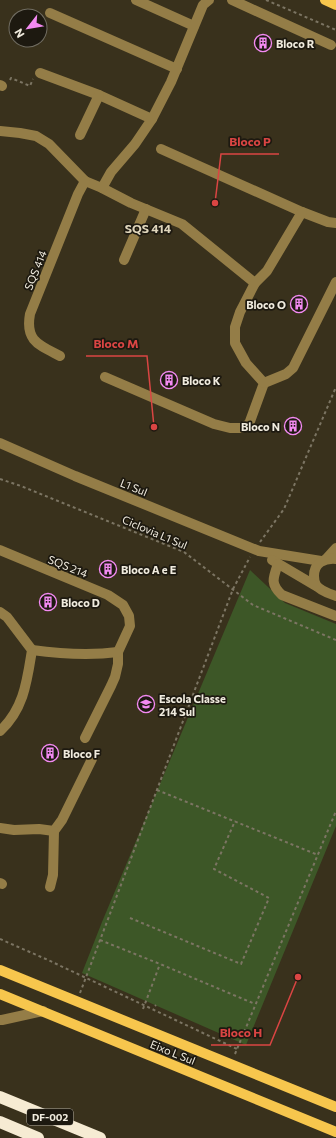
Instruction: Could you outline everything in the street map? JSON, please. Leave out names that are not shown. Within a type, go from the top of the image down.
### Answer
[{"type":"highway","name":"DF-002","points":[[0,1097],[100,1138]]},
{"type":"highway","name":"DF-002","points":[[0,1122],[38,1138]]},
{"type":"main road","points":[[325,0],[336,5]]},
{"type":"main road","name":"Eixo L Sul","points":[[0,970],[336,1107]]},
{"type":"main road","name":"Eixo L Sul","points":[[0,994],[336,1132]]},
{"type":"street","points":[[136,0],[194,26]]},
{"type":"street","points":[[102,188],[111,172],[135,144],[152,119],[177,69],[203,5],[209,0]]},
{"type":"street","points":[[232,0],[331,45]]},
{"type":"street","points":[[50,13],[177,69]]},
{"type":"street","points":[[40,73],[99,95],[152,119]]},
{"type":"street","points":[[80,135],[99,95]]},
{"type":"street","points":[[0,131],[36,136],[50,144],[85,181],[131,203],[182,224],[255,283]]},
{"type":"street","points":[[161,149],[302,212],[328,222],[336,223]]},
{"type":"street","name":"SQS 414","points":[[60,356],[38,344],[31,335],[28,325],[30,314],[78,194],[85,181]]},
{"type":"street","points":[[124,260],[146,209]]},
{"type":"street","points":[[264,383],[246,362],[235,343],[234,327],[255,283],[267,271],[302,212]]},
{"type":"street","points":[[105,377],[214,424],[230,428],[241,428],[249,424],[264,383],[286,374],[293,368],[336,282]]},
{"type":"street","name":"L1 Sul","points":[[0,443],[82,479],[257,550],[326,592],[336,596]]},
{"type":"street","points":[[316,586],[314,571],[316,566],[328,560],[336,548]]},
{"type":"street","name":"SQS 214","points":[[0,550],[108,595],[123,605],[129,616],[130,626],[118,652],[118,664],[115,677],[85,738]]},
{"type":"street","name":"L1 Sul","points":[[257,550],[328,560]]},
{"type":"street","points":[[278,564],[273,582],[275,589],[282,595],[336,616]]},
{"type":"street","points":[[0,612],[7,617],[32,650],[90,655],[118,652]]},
{"type":"street","points":[[0,731],[8,724],[22,700],[32,650]]},
{"type":"street","points":[[50,887],[53,875],[54,831],[74,798],[92,759]]},
{"type":"street","points":[[0,828],[14,830],[39,829],[54,831]]},
{"type":"street","points":[[0,1020],[43,1012]]},
{"type":"path","points":[[266,0],[336,30]]},
{"type":"path","points":[[1,85],[7,87],[11,78],[30,86],[33,78],[37,79],[40,73]]},
{"type":"path","points":[[77,1001],[233,589],[284,509],[336,387]]},
{"type":"path","name":"Ciclovia L1 Sul","points":[[0,479],[21,486],[184,552],[253,605],[336,640]]},
{"type":"path","points":[[157,790],[318,855]]},
{"type":"path","points":[[230,1065],[336,811]]},
{"type":"path","points":[[130,918],[241,964],[269,898],[214,869],[235,821]]},
{"type":"path","points":[[0,939],[86,977],[237,1049]]},
{"type":"path","points":[[100,940],[256,1004]]},
{"type":"path","points":[[143,1009],[160,964]]},
{"type":"green space","points":[[250,570],[285,603],[336,624],[336,826],[246,1045],[82,973]]},
{"type":"place","name":"Bloco R","points":[[263,43]]},
{"type":"place","name":"Bloco P","points":[[215,203]]},
{"type":"place","name":"Bloco O","points":[[299,304]]},
{"type":"place","name":"Bloco K","points":[[169,380]]},
{"type":"place","name":"Bloco N","points":[[293,426]]},
{"type":"place","name":"Bloco M","points":[[154,427]]},
{"type":"place","name":"Bloco A e E","points":[[108,569]]},
{"type":"place","name":"Bloco D","points":[[48,602]]},
{"type":"place","name":"Escola Classe 214 Sul","points":[[146,704]]},
{"type":"place","name":"Bloco F","points":[[50,753]]},
{"type":"place","name":"Bloco H","points":[[298,977]]},
{"type":"district","name":"SQS 414","points":[[148,228]]}]
